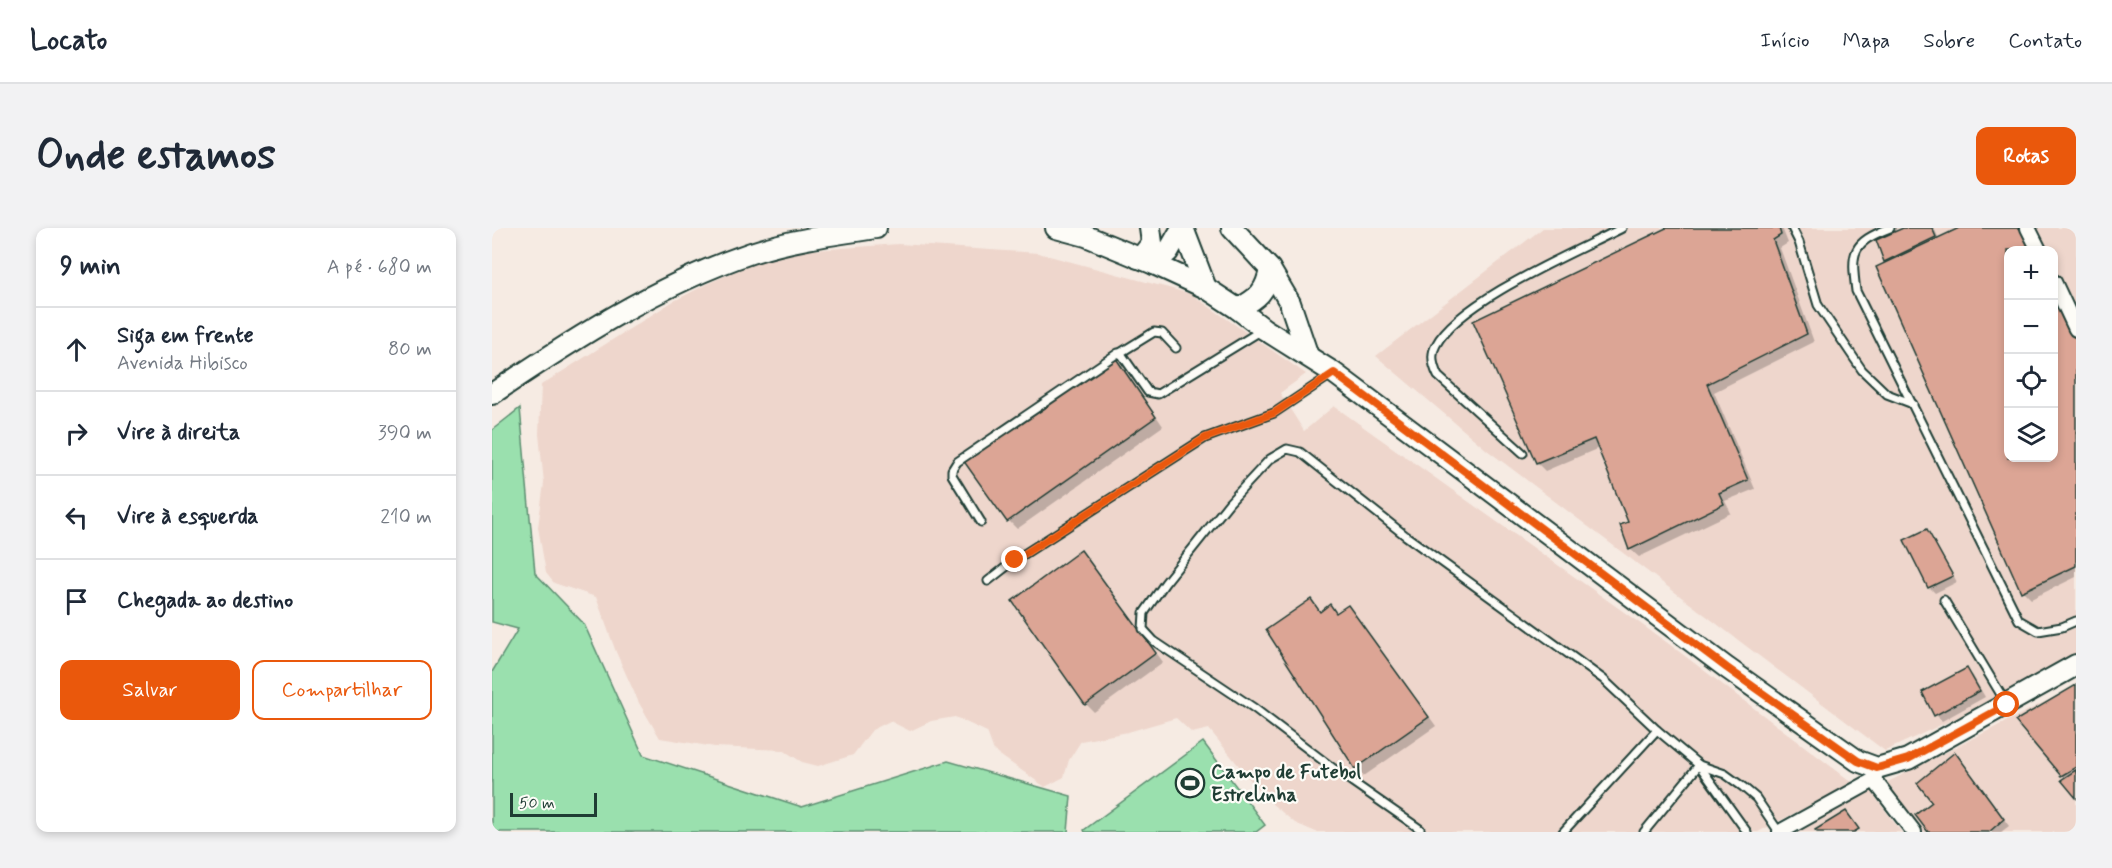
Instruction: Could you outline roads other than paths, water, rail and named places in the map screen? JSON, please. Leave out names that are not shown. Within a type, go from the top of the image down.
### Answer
[{"type":"main road","points":[[492,394],[543,360],[671,285],[753,252],[830,235],[876,228]]},
{"type":"main road","points":[[1056,228],[1086,236],[1146,261],[1206,288],[1238,309],[1264,329],[1334,373],[1727,668],[1875,774],[1908,759],[2076,665]]},
{"type":"main road","points":[[1146,261],[1146,252],[1152,243],[1150,228]]},
{"type":"main road","points":[[1146,261],[1168,252],[1183,228]]},
{"type":"main road","points":[[1183,228],[1206,288]]},
{"type":"main road","points":[[1232,228],[1270,269],[1290,303],[1308,356]]},
{"type":"main road","points":[[1238,309],[1254,301],[1260,294],[1267,283],[1270,269]]},
{"type":"street","points":[[2028,228],[2037,246]]},
{"type":"street","points":[[2058,291],[2076,329]]},
{"type":"street","points":[[1780,832],[1875,774],[1914,832]]},
{"type":"lane","points":[[1523,453],[1438,376],[1432,365],[1434,347],[1446,330],[1491,295],[1622,228]]},
{"type":"lane","points":[[1792,228],[1799,242],[1818,305],[1862,370],[1887,394],[1914,404]]},
{"type":"lane","points":[[1890,228],[1871,235],[1859,246],[1852,262],[1857,291],[2019,620],[2038,631],[2062,627],[2076,621]]},
{"type":"lane","points":[[1120,353],[1148,392],[1158,394],[1264,329]]},
{"type":"lane","points":[[981,522],[952,475],[957,462],[1118,353],[1154,332],[1162,333],[1176,348]]},
{"type":"lane","points":[[988,581],[1015,560],[1205,438],[1274,413],[1334,373]]},
{"type":"lane","points":[[1420,828],[1338,772],[1254,708],[1154,641],[1143,629],[1144,613],[1214,521],[1270,459],[1287,448],[1300,453],[1415,543],[1603,679],[1699,765],[1747,832]]},
{"type":"lane","points":[[1944,600],[2007,705]]},
{"type":"lane","points":[[1563,832],[1658,730]]},
{"type":"lane","points":[[1644,832],[1699,765]]},
{"type":"lane","points":[[1699,765],[1725,774],[1743,787],[1756,798],[1780,832]]},
{"type":"place","name":"Campo de Futebol Estrelinha","points":[[1190,783]]}]
